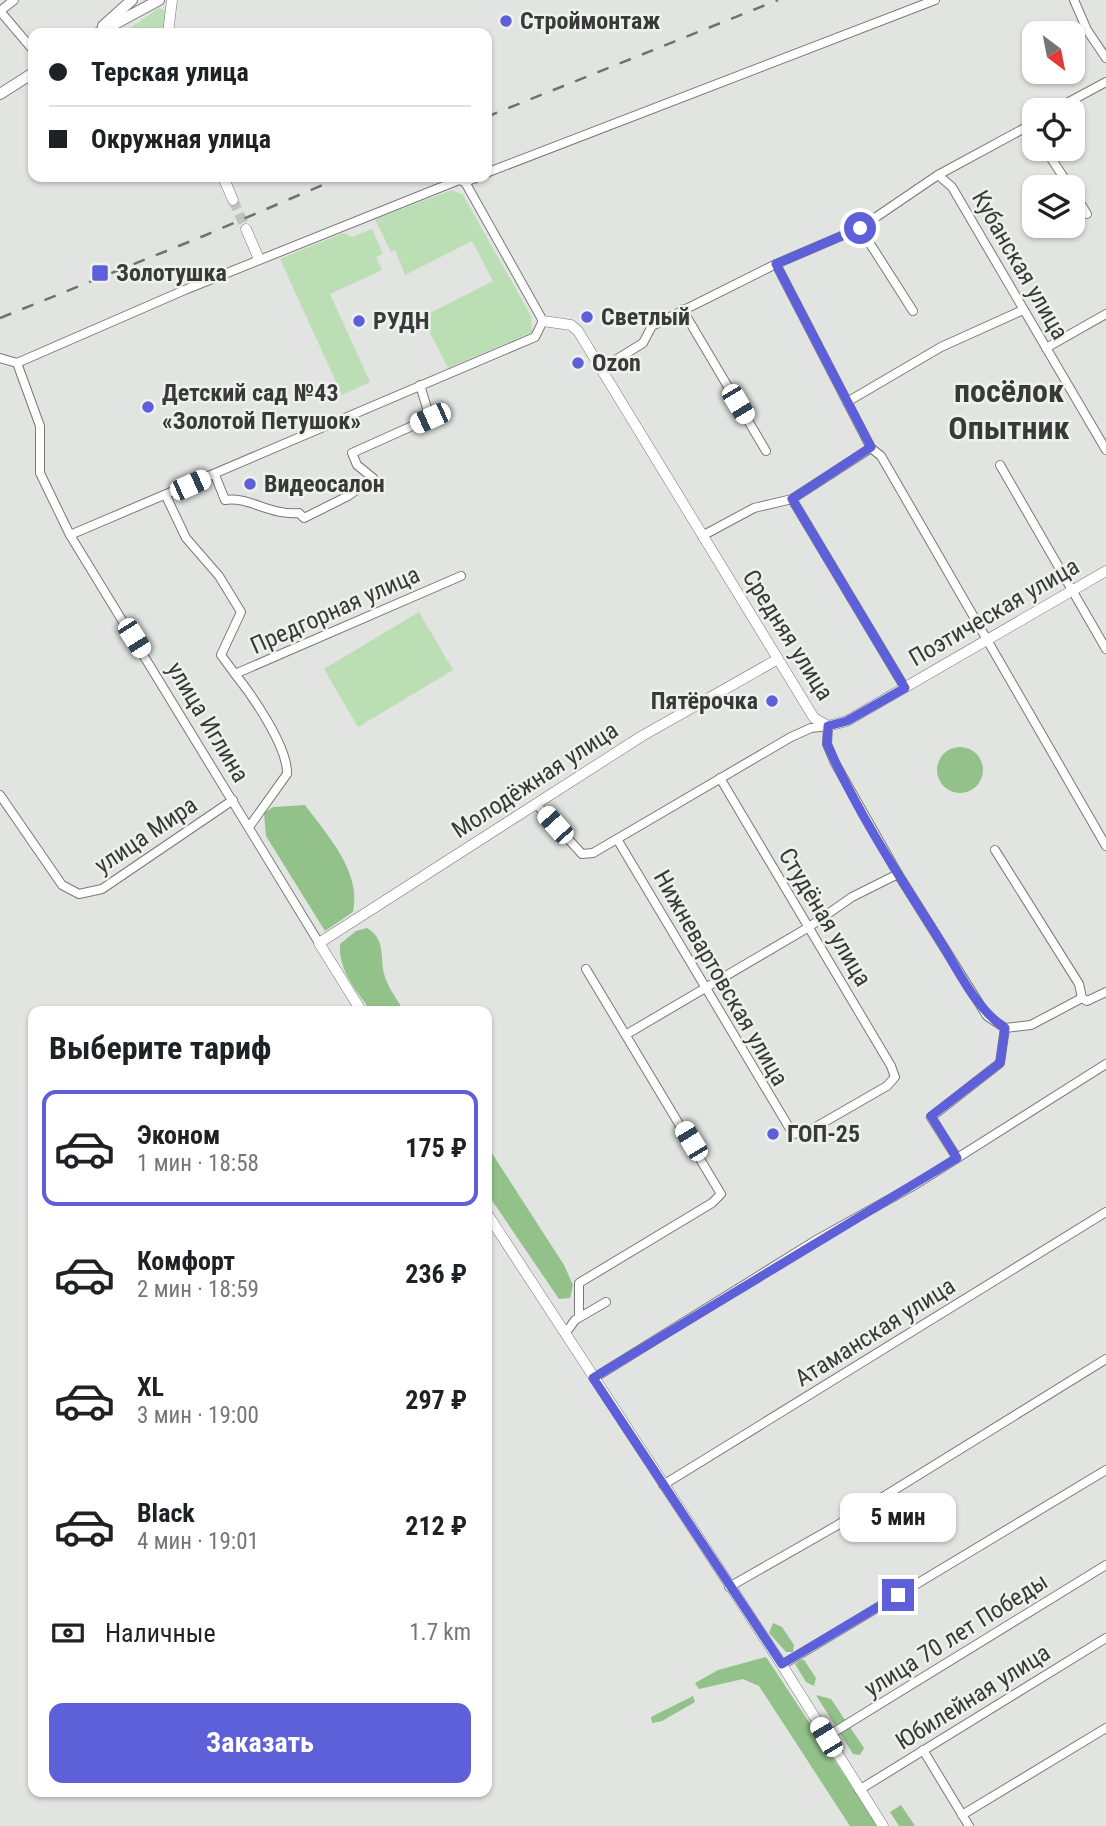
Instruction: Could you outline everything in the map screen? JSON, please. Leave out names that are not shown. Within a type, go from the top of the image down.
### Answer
[{"type":"main road","points":[[102,28],[132,0]]},
{"type":"main road","points":[[106,28],[159,0]]},
{"type":"main road","points":[[0,94],[28,75]]},
{"type":"street","points":[[14,0],[0,11],[28,44]]},
{"type":"street","points":[[169,28],[172,0]]},
{"type":"street","points":[[492,171],[935,0]]},
{"type":"street","points":[[1074,0],[1087,30],[1106,58]]},
{"type":"street","points":[[1076,98],[1106,82]]},
{"type":"street","points":[[601,369],[643,343],[652,326],[682,309],[860,228],[938,175],[1022,133]]},
{"type":"street","name":"Кубанская улица","points":[[938,175],[952,187],[1106,450]]},
{"type":"street","points":[[225,182],[233,200]]},
{"type":"street","points":[[0,358],[17,363],[259,259],[454,182]]},
{"type":"street","points":[[70,535],[535,337],[543,321],[465,182]]},
{"type":"street","points":[[860,228],[912,311]]},
{"type":"street","points":[[246,229],[259,259]]},
{"type":"street","points":[[776,264],[871,447],[881,456],[1106,846]]},
{"type":"street","points":[[682,309],[766,451]]},
{"type":"street","points":[[847,402],[941,347],[1023,310]]},
{"type":"street","points":[[1046,348],[1106,314]]},
{"type":"street","name":"Средняя улица","points":[[543,321],[571,325],[601,369],[814,718],[828,726],[827,744],[835,763],[898,874],[987,1016],[1005,1028]]},
{"type":"street","name":"улица Иглина","points":[[17,363],[40,426],[40,473],[70,535],[319,943]]},
{"type":"street","points":[[215,475],[225,500],[235,498],[282,515],[299,513],[304,519],[348,496],[373,478],[357,466],[352,453],[430,418],[420,384]]},
{"type":"street","points":[[702,536],[754,508],[792,499],[871,447]]},
{"type":"street","points":[[1000,465],[1106,649]]},
{"type":"street","points":[[166,496],[186,538],[219,576],[241,612],[221,655],[235,674]]},
{"type":"street","points":[[792,499],[905,688]]},
{"type":"street","name":"Поэтическая улица","points":[[828,726],[847,721],[1106,571]]},
{"type":"street","name":"Предгорная улица","points":[[249,827],[287,774],[288,763],[261,712],[235,674],[460,576]]},
{"type":"street","name":"Молодёжная улица","points":[[319,943],[642,736],[778,659]]},
{"type":"street","points":[[537,805],[582,854],[593,853],[811,727],[828,726]]},
{"type":"street","name":"Студёная улица","points":[[720,778],[895,1077],[887,1086],[807,1132],[793,1135]]},
{"type":"street","name":"улица Мира","points":[[0,795],[62,885],[79,894],[102,889],[233,800]]},
{"type":"street","name":"Нижневартовская улица","points":[[617,839],[793,1135]]},
{"type":"street","points":[[995,849],[1079,984],[1084,999]]},
{"type":"street","points":[[627,1034],[809,927],[852,897],[898,874]]},
{"type":"street","points":[[319,943],[358,1006]]},
{"type":"street","points":[[579,1317],[579,1283],[712,1203],[720,1194],[586,969]]},
{"type":"street","points":[[957,1158],[931,1116],[1000,1063],[1005,1028],[1031,1025],[1084,999],[1106,992]]},
{"type":"street","points":[[593,1378],[957,1158],[1106,1064]]},
{"type":"street","name":"Атаманская улица","points":[[663,1485],[1106,1212]]},
{"type":"street","points":[[492,1221],[729,1587],[782,1664],[883,1826]]},
{"type":"street","points":[[565,1334],[579,1317],[606,1302]]},
{"type":"street","points":[[729,1587],[836,1526],[1106,1359]]},
{"type":"street","points":[[782,1664],[1106,1470]]},
{"type":"street","name":"улица 70 лет Победы","points":[[826,1737],[1106,1565]]},
{"type":"street","name":"Юбилейная улица","points":[[859,1790],[1106,1637]]},
{"type":"street","points":[[962,1815],[1106,1728]]},
{"type":"street","points":[[923,1750],[969,1826]]},
{"type":"green space","points":[[159,8],[165,11],[164,28],[130,28]]},
{"type":"green space","points":[[452,190],[463,195],[531,316],[532,332],[448,368],[422,317],[493,281],[472,241],[405,275],[395,250],[391,252],[375,219]]},
{"type":"green space","points":[[372,229],[383,254],[376,257],[382,270],[330,294],[370,382],[342,395],[280,259],[343,233],[352,237]]},
{"type":"green space","points":[[419,612],[453,670],[358,727],[324,669]]},
{"type":"green space","points":[[960,747],[976,754],[983,770],[976,786],[960,793],[944,786],[937,770],[944,754]]},
{"type":"green space","points":[[305,805],[341,855],[352,883],[353,912],[325,931],[266,836],[264,813],[273,807]]},
{"type":"green space","points":[[367,928],[377,938],[385,977],[401,1006],[368,1006],[345,972],[340,944],[356,931]]},
{"type":"green space","points":[[492,1153],[564,1265],[573,1285],[570,1298],[559,1299],[492,1200]]},
{"type":"green space","points":[[773,1623],[782,1627],[794,1645],[793,1652],[786,1652],[769,1633]]},
{"type":"green space","points":[[766,1657],[878,1826],[850,1826],[759,1686],[743,1679],[699,1689],[695,1683],[718,1670]]},
{"type":"green space","points":[[804,1660],[816,1678],[814,1686],[806,1682],[795,1664]]},
{"type":"green space","points":[[816,1695],[831,1699],[864,1748],[860,1755],[853,1754]]},
{"type":"green space","points":[[693,1696],[695,1702],[662,1721],[652,1723],[651,1717]]},
{"type":"green space","points":[[901,1805],[915,1826],[899,1826],[890,1812]]},
{"type":"tunnel","points":[[233,200],[246,229]]},
{"type":"railway","points":[[492,115],[778,0]]},
{"type":"railway","points":[[0,318],[329,182]]},
{"type":"place","name":"Строймонтаж","points":[[506,21]]},
{"type":"place","name":"Золотушка","points":[[100,273]]},
{"type":"place","name":"Светлый","points":[[587,317]]},
{"type":"place","name":"РУДН","points":[[359,321]]},
{"type":"place","name":"Ozon","points":[[578,363]]},
{"type":"place","name":"Детский сад №43 «Золотой Петушок»","points":[[148,407]]},
{"type":"place","name":"Видеосалон","points":[[250,484]]},
{"type":"place","name":"Пятёрочка","points":[[772,701]]},
{"type":"place","name":"ГОП-25","points":[[773,1134]]},
{"type":"district","name":"посёлок Опытник","points":[[1009,410]]},
{"type":"route","points":[[860,228],[776,264],[871,447],[792,499],[905,688],[847,721],[828,726],[827,744],[898,874],[972,993],[987,1016],[1005,1028],[1003,1052],[1000,1063],[931,1116],[940,1135],[957,1158],[593,1378],[782,1664],[898,1595]]}]
